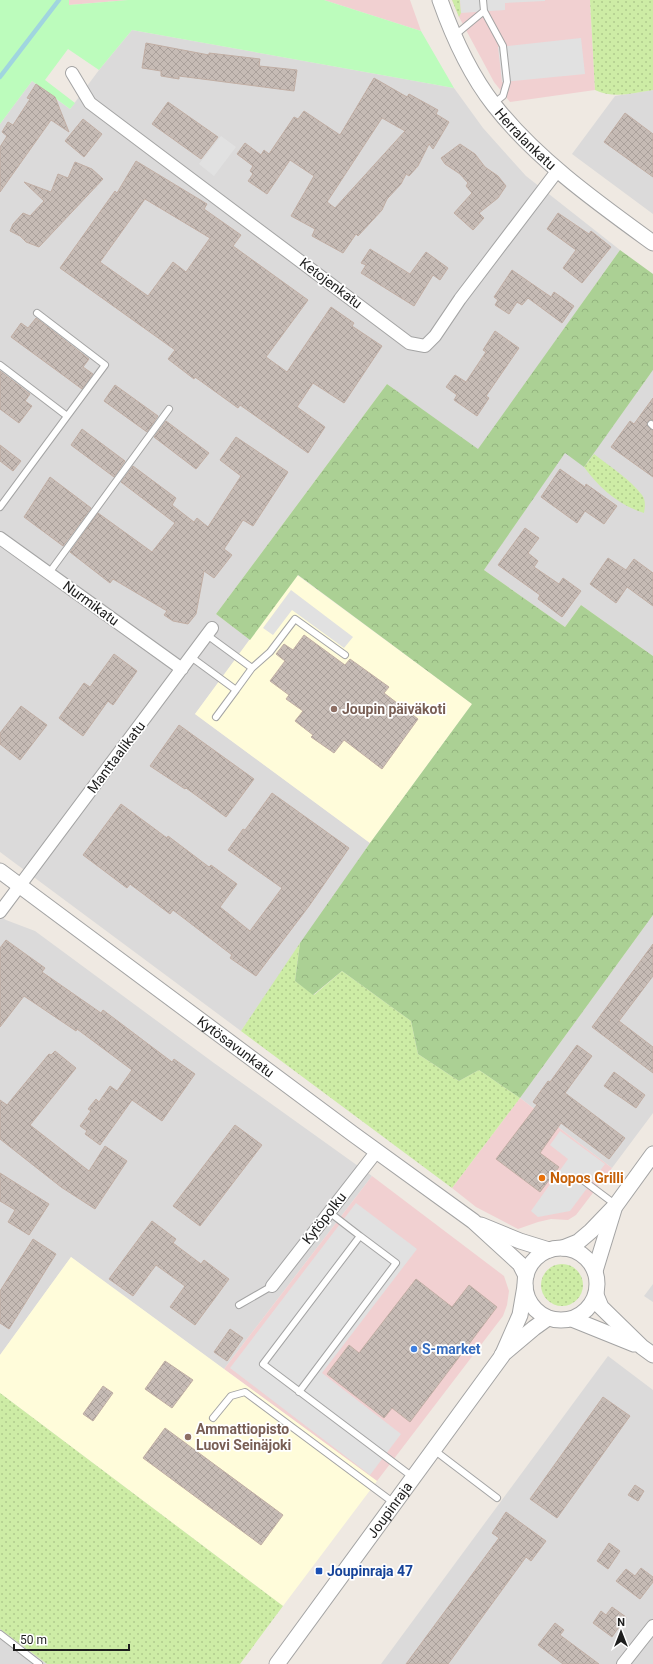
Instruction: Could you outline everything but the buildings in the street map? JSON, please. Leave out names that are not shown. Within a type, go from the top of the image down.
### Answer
[{"type":"street","name":"Herralankatu","points":[[440,0],[453,37],[472,72],[493,104],[516,131],[558,170],[652,241]]},
{"type":"street","name":"Ketojenkatu","points":[[72,73],[90,103],[410,343],[425,346],[435,336],[460,299],[558,170]]},
{"type":"street","name":"Nurmikatu","points":[[0,538],[182,669]]},
{"type":"street","name":"Manttaalikatu","points":[[0,912],[209,632]]},
{"type":"street","name":"Kytösavunkatu","points":[[0,871],[473,1221],[520,1264],[525,1282]]},
{"type":"street","name":"Kytöpolku","points":[[272,1286],[377,1151]]},
{"type":"street","points":[[556,1249],[582,1255],[590,1262],[595,1271],[597,1283],[596,1295],[587,1310],[572,1319],[560,1320],[548,1318],[532,1306],[527,1297],[525,1282],[530,1265],[538,1256],[556,1249],[578,1242],[616,1205],[653,1154]]},
{"type":"street","points":[[595,1271],[616,1205]]},
{"type":"street","name":"Kytösavunkatu","points":[[473,1221],[520,1241],[556,1249]]},
{"type":"street","name":"Joupinraja","points":[[277,1664],[502,1356],[520,1315],[525,1282]]},
{"type":"street","points":[[596,1295],[601,1307],[648,1351]]},
{"type":"street","name":"Joupinraja","points":[[502,1356],[534,1328],[548,1318]]},
{"type":"street","points":[[572,1319],[648,1351]]},
{"type":"street","points":[[623,1664],[653,1626]]},
{"type":"lane","points":[[483,0],[484,11],[503,46],[507,82],[503,96],[493,104]]},
{"type":"lane","points":[[453,37],[484,11]]},
{"type":"lane","points":[[0,507],[105,365],[36,313]]},
{"type":"lane","points":[[0,365],[67,416]]},
{"type":"lane","points":[[49,573],[168,409]]},
{"type":"lane","points":[[216,717],[252,668],[270,652],[295,619],[345,655]]},
{"type":"lane","points":[[209,632],[252,668]]},
{"type":"lane","points":[[191,657],[236,690]]},
{"type":"lane","points":[[580,1178],[616,1205]]},
{"type":"lane","points":[[299,1392],[396,1263],[329,1212]]},
{"type":"lane","points":[[360,1236],[263,1364],[414,1478]]},
{"type":"lane","points":[[239,1305],[272,1286]]},
{"type":"lane","points":[[213,1418],[231,1396],[245,1392],[395,1504]]},
{"type":"lane","points":[[434,1450],[497,1498]]},
{"type":"lane","points":[[0,1634],[39,1664]]},
{"type":"shaded area","points":[[69,0],[128,0],[69,5]]},
{"type":"shaded area","points":[[324,0],[410,0],[421,31]]},
{"type":"shaded area","points":[[452,0],[590,0],[595,90],[510,102],[494,82],[459,17]]},
{"type":"shaded area","points":[[460,0],[545,1],[505,3],[505,10],[461,13]]},
{"type":"shaded area","points":[[132,30],[454,88],[483,128],[526,176],[620,250],[478,450],[387,384],[216,614],[250,640],[195,714],[370,843],[241,1031],[0,852],[0,124],[32,81],[70,109],[99,70]]},
{"type":"shaded area","points":[[581,38],[585,74],[502,82],[498,47]]},
{"type":"shaded area","points":[[653,90],[653,214],[572,154],[615,96]]},
{"type":"shaded area","points":[[221,136],[236,147],[214,176],[199,164]]},
{"type":"shaded area","points":[[653,370],[653,656],[581,605],[565,627],[484,570],[565,452],[584,466]]},
{"type":"shaded area","name":"Joupin päiväkoti","points":[[297,575],[472,704],[370,843],[195,714]]},
{"type":"shaded area","points":[[291,590],[353,637],[344,648],[292,610],[273,635],[263,628]]},
{"type":"shaded area","points":[[653,915],[653,1113],[612,1168],[520,1098]]},
{"type":"shaded area","points":[[0,916],[6,920],[35,931],[214,1063],[372,1176],[224,1369],[71,1257],[0,1355]]},
{"type":"shaded area","points":[[520,1098],[612,1168],[576,1215],[568,1220],[551,1219],[518,1229],[476,1207],[452,1188]]},
{"type":"shaded area","points":[[560,1131],[605,1164],[570,1211],[538,1217],[531,1211],[568,1159],[550,1145]]},
{"type":"shaded area","points":[[372,1176],[504,1276],[509,1291],[507,1305],[503,1316],[377,1481],[224,1369]]},
{"type":"shaded area","points":[[356,1203],[417,1249],[322,1373],[401,1434],[370,1475],[230,1368]]},
{"type":"shaded area","name":"Ammattiopisto Luovi Seinäjoki","points":[[71,1257],[377,1481],[283,1606],[0,1393],[0,1355]]},
{"type":"shaded area","points":[[653,1284],[653,1302],[644,1296]]},
{"type":"shaded area","points":[[608,1356],[653,1390],[653,1664],[381,1664]]},
{"type":"shaded area","points":[[0,1629],[47,1664],[0,1664]]},
{"type":"green space","points":[[0,0],[69,0],[69,5],[128,0],[324,0],[421,31],[454,88],[132,30],[99,70],[68,49],[45,80],[75,103],[70,109],[32,81],[0,124]]},
{"type":"green space","points":[[452,0],[460,0],[461,13],[459,17]]},
{"type":"green space","points":[[590,0],[653,0],[653,90],[616,95],[602,93],[595,90]]},
{"type":"green space","points":[[620,250],[653,274],[653,370],[584,467],[565,453],[484,570],[565,627],[581,605],[653,656],[653,915],[520,1098],[479,1070],[459,1081],[418,1054],[411,1021],[342,971],[313,995],[295,981],[300,943],[370,843],[472,704],[298,575],[250,640],[216,614],[387,384],[478,449]]},
{"type":"green space","points":[[594,454],[637,489],[644,499],[644,513],[635,510],[610,495],[590,475],[584,467]]},
{"type":"green space","points":[[300,943],[295,981],[314,995],[342,971],[411,1021],[418,1054],[459,1081],[479,1070],[520,1098],[452,1188],[241,1031]]},
{"type":"green space","points":[[562,1264],[577,1270],[583,1285],[577,1300],[562,1306],[547,1300],[541,1285],[547,1270]]},
{"type":"green space","points":[[0,1393],[283,1606],[240,1664],[47,1664],[0,1629]]},
{"type":"waterway","points":[[0,77],[59,0]]},
{"type":"place","name":"Joupin päiväkoti","points":[[334,709]]},
{"type":"place","name":"Nopos Grilli","points":[[542,1178]]},
{"type":"place","name":"S-market","points":[[414,1349]]},
{"type":"place","name":"Ammattiopisto Luovi Seinäjoki","points":[[188,1437]]},
{"type":"place","name":"Joupinraja 47","points":[[319,1571]]}]
